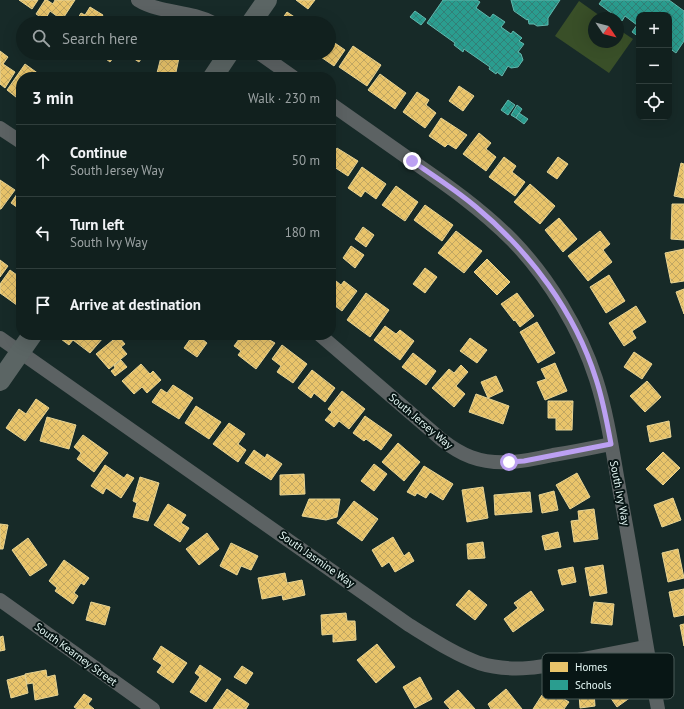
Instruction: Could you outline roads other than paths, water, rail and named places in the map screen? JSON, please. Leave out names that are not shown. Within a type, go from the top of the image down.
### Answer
[{"type":"street","points":[[138,0],[154,8],[199,16]]},
{"type":"street","points":[[255,16],[267,0]]},
{"type":"street","points":[[216,72],[224,60]]},
{"type":"street","points":[[269,60],[286,72]]},
{"type":"street","name":"South Ivy Way","points":[[336,108],[473,205],[505,233],[528,258],[567,315],[588,357],[597,380],[604,406],[630,544],[647,653]]},
{"type":"street","points":[[0,128],[16,139]]},
{"type":"street","name":"South Jasmine Way","points":[[0,338],[409,625],[438,643],[459,654],[487,665],[521,668],[542,667]]},
{"type":"street","points":[[0,380],[28,340]]},
{"type":"street","name":"South Jersey Way","points":[[326,340],[442,440],[472,458],[501,463],[517,462],[611,444]]},
{"type":"street","name":"South Kearney Street","points":[[0,600],[153,709]]},
{"type":"street","name":"South Jasmine Way","points":[[614,653],[646,647]]},
{"type":"street","name":"South Ivy Way","points":[[656,699],[658,709]]}]
